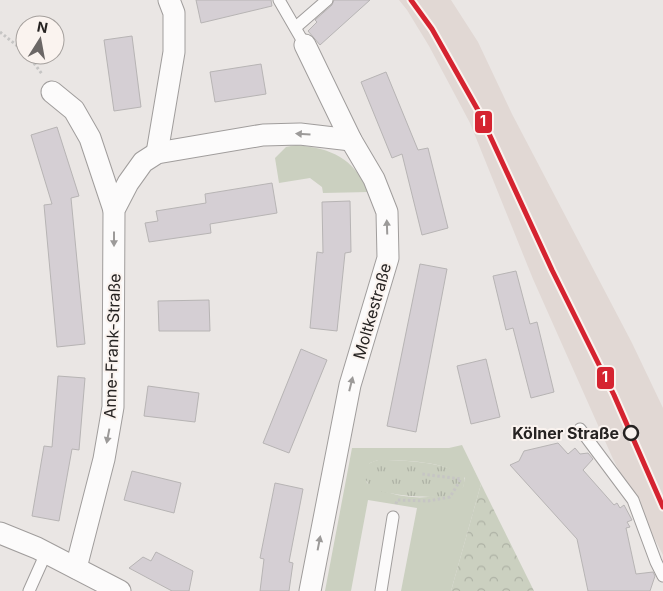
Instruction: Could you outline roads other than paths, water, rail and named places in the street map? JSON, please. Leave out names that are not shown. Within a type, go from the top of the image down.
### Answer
[{"type":"street","points":[[169,0],[174,13],[174,52],[157,153],[263,135],[300,134],[351,140]]},
{"type":"street","name":"Moltkestraße","points":[[301,36],[351,140],[374,178],[387,212],[388,258],[350,385],[310,591]]},
{"type":"street","name":"Anne-Frank-Straße","points":[[52,92],[74,110],[90,138],[114,210],[113,408],[104,459],[76,568]]},
{"type":"street","name":"Anne-Frank-Straße","points":[[114,210],[128,183],[143,162],[157,153]]},
{"type":"street","points":[[0,533],[46,553],[120,591]]},
{"type":"lane","points":[[279,0],[301,36],[327,0]]},
{"type":"lane","points":[[580,429],[633,500],[663,576]]},
{"type":"lane","points":[[382,591],[393,517]]},
{"type":"lane","points":[[29,591],[46,553]]},
{"type":"place","name":"Kölner Straße","points":[[631,433]]}]
